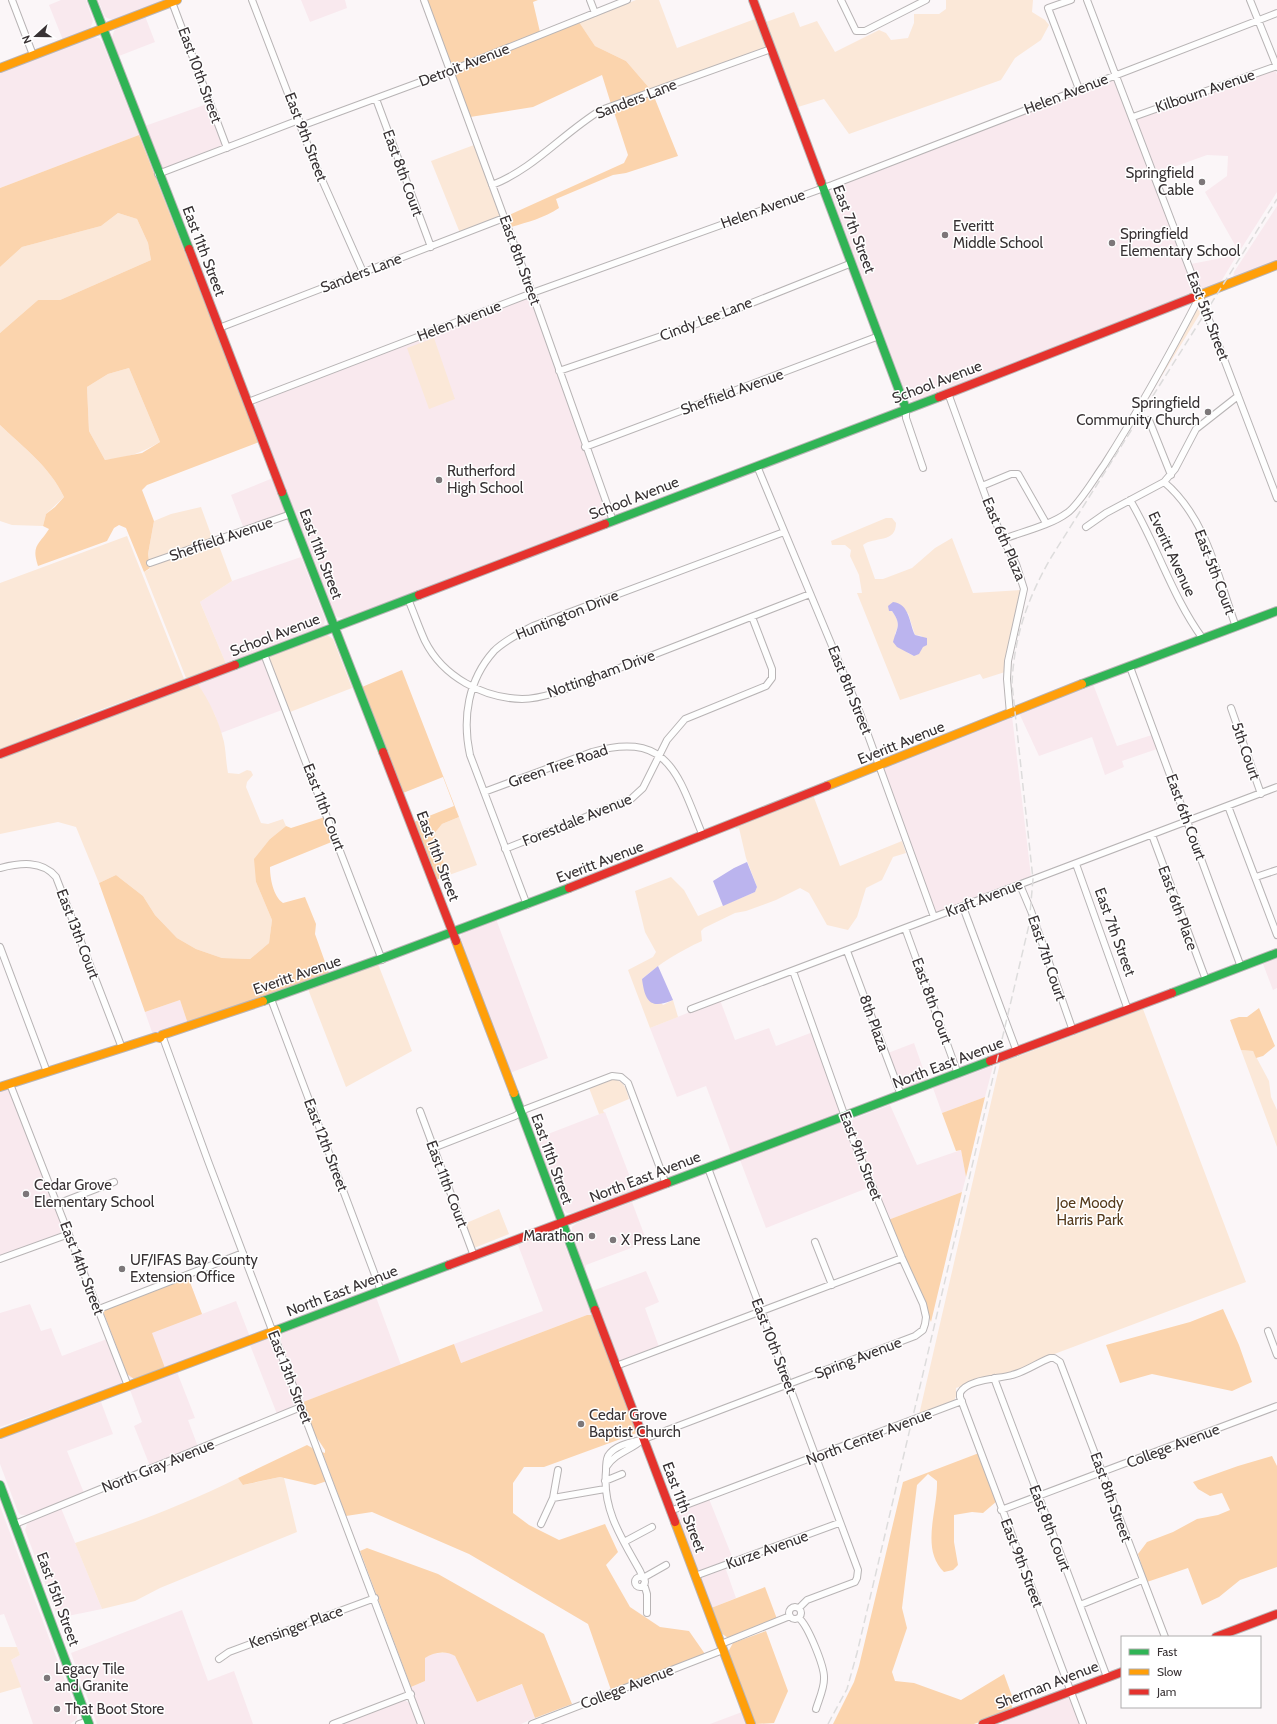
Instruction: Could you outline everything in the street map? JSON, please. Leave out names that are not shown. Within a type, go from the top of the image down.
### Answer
[{"type":"street","points":[[12,0],[33,55]]},
{"type":"street","name":"East 11th Street","points":[[92,0],[452,932],[751,1724]]},
{"type":"street","name":"East 9th Street","points":[[252,0],[315,164],[363,272]]},
{"type":"street","name":"East 8th Street","points":[[424,0],[532,293],[613,521]]},
{"type":"street","points":[[590,0],[595,13]]},
{"type":"street","name":"Detroit Avenue","points":[[158,174],[227,148],[376,99],[627,0]]},
{"type":"street","name":"East 7th Street","points":[[753,0],[906,409],[906,418],[924,468]]},
{"type":"street","points":[[841,0],[856,31],[865,31],[926,0]]},
{"type":"street","points":[[1071,0],[1048,8],[1079,89]]},
{"type":"street","name":"East 5th Street","points":[[1087,0],[1277,498]]},
{"type":"street","points":[[1250,0],[1277,66]]},
{"type":"street","points":[[0,68],[175,1]]},
{"type":"street","name":"East 10th Street","points":[[175,1],[227,148]]},
{"type":"street","name":"Helen Avenue","points":[[248,402],[532,293],[823,187],[1277,13]]},
{"type":"street","name":"Sanders Lane","points":[[492,185],[521,171],[583,121],[601,110],[771,49]]},
{"type":"street","name":"Kilbourn Avenue","points":[[1132,117],[1277,66]]},
{"type":"street","name":"East 8th Court","points":[[376,99],[430,246]]},
{"type":"street","name":"Sanders Lane","points":[[219,328],[504,218]]},
{"type":"street","name":"Cindy Lee Lane","points":[[559,371],[714,318],[852,263]]},
{"type":"street","name":"School Avenue","points":[[0,754],[948,393],[1277,265]]},
{"type":"street","points":[[1003,539],[1046,524],[1068,513],[1094,479],[1128,428],[1162,369],[1200,296]]},
{"type":"street","name":"Sheffield Avenue","points":[[586,447],[879,336]]},
{"type":"street","name":"East 6th Plaza","points":[[948,393],[982,486],[1003,539],[1016,564],[1024,589],[1008,661],[1007,679],[1010,714]]},
{"type":"street","points":[[1086,526],[1164,482],[1175,469],[1196,429],[1238,396]]},
{"type":"street","points":[[1149,420],[1171,475]]},
{"type":"street","name":"East 8th Street","points":[[757,466],[860,713],[934,917]]},
{"type":"street","points":[[982,486],[1011,474],[1018,474],[1046,524]]},
{"type":"street","name":"East 5th Court","points":[[1164,482],[1183,502],[1198,525],[1236,627]]},
{"type":"street","name":"Everitt Avenue","points":[[1130,500],[1149,533],[1183,610],[1203,640]]},
{"type":"street","name":"Sheffield Avenue","points":[[150,563],[291,514]]},
{"type":"street","name":"Huntington Drive","points":[[527,905],[470,755],[466,737],[467,707],[478,675],[495,651],[510,639],[533,626],[784,532]]},
{"type":"street","name":"Nottingham Drive","points":[[408,599],[432,653],[450,672],[473,688],[486,693],[505,698],[524,699],[555,693],[810,594]]},
{"type":"street","name":"Everitt Avenue","points":[[0,1087],[272,999],[382,960],[452,932],[527,905],[1010,714],[1277,611]]},
{"type":"street","name":"Forestdale Avenue","points":[[505,849],[631,800],[643,788],[667,740],[685,719],[766,686],[772,678],[772,669],[752,617]]},
{"type":"street","name":"East 11th Court","points":[[264,654],[382,960]]},
{"type":"street","name":"East 6th Court","points":[[1130,667],[1241,967]]},
{"type":"street","name":"5th Court","points":[[1231,708],[1261,794]]},
{"type":"street","name":"Green Tree Road","points":[[484,792],[609,747],[637,747],[646,749],[668,762],[679,777],[703,836]]},
{"type":"street","name":"Kraft Avenue","points":[[691,1009],[1277,787]]},
{"type":"street","points":[[1228,806],[1277,935]]},
{"type":"street","name":"East 6th Place","points":[[1152,835],[1206,980]]},
{"type":"street","name":"East 7th Street","points":[[1076,864],[1128,1010]]},
{"type":"street","name":"East 13th Court","points":[[0,868],[13,865],[42,866],[51,870],[56,877],[122,1048]]},
{"type":"street","points":[[1256,877],[1277,870]]},
{"type":"street","name":"East 7th Court","points":[[1020,885],[1031,911],[1072,1031]]},
{"type":"street","points":[[963,907],[1018,1052]]},
{"type":"street","name":"East 8th Court","points":[[905,928],[958,1074]]},
{"type":"street","points":[[0,947],[47,1072]]},
{"type":"street","name":"8th Plaza","points":[[847,951],[901,1095]]},
{"type":"street","name":"North East Avenue","points":[[0,1434],[1018,1052],[1277,953]]},
{"type":"street","name":"East 9th Street","points":[[793,971],[846,1116],[854,1142],[902,1258],[923,1304],[926,1317],[923,1330],[915,1336]]},
{"type":"street","name":"East 12th Street","points":[[272,999],[381,1291]]},
{"type":"street","name":"East 13th Street","points":[[159,1036],[244,1253],[301,1407],[375,1598],[421,1724]]},
{"type":"street","points":[[433,1148],[612,1076],[621,1077],[628,1083],[666,1184]]},
{"type":"street","name":"East 14th Street","points":[[10,1084],[128,1386]]},
{"type":"street","name":"East 11th Court","points":[[420,1111],[474,1256]]},
{"type":"street","name":"East 10th Street","points":[[708,1168],[858,1570],[855,1582],[807,1600],[799,1608]]},
{"type":"street","points":[[57,1204],[114,1182]]},
{"type":"street","points":[[0,1259],[69,1234]]},
{"type":"street","points":[[815,1242],[832,1285]]},
{"type":"street","points":[[99,1309],[244,1253]]},
{"type":"street","points":[[616,1366],[902,1258]]},
{"type":"street","points":[[1268,1331],[1277,1355]]},
{"type":"street","name":"Spring Avenue","points":[[605,1481],[608,1456],[615,1449],[789,1385],[915,1336]]},
{"type":"street","name":"East 8th Street","points":[[994,1378],[1014,1375],[1050,1358],[1055,1359],[1063,1368],[1142,1580],[1165,1636]]},
{"type":"street","points":[[962,1401],[960,1393],[963,1388],[994,1378]]},
{"type":"street","name":"East 8th Court","points":[[994,1378],[1107,1677]]},
{"type":"street","name":"East 9th Street","points":[[962,1401],[1083,1724]]},
{"type":"street","name":"North Center Avenue","points":[[670,1511],[962,1401]]},
{"type":"street","name":"College Avenue","points":[[1002,1510],[1277,1406]]},
{"type":"street","name":"North Gray Avenue","points":[[15,1524],[301,1407]]},
{"type":"street","points":[[541,1524],[553,1498],[558,1470]]},
{"type":"street","points":[[622,1474],[605,1481],[608,1509],[640,1571],[647,1594],[647,1613]]},
{"type":"street","name":"East 15th Street","points":[[0,1484],[89,1722]]},
{"type":"street","points":[[553,1498],[605,1489]]},
{"type":"street","name":"Kurze Avenue","points":[[695,1576],[840,1523]]},
{"type":"street","points":[[624,1542],[652,1526]]},
{"type":"street","points":[[643,1581],[666,1565]]},
{"type":"street","points":[[1080,1605],[1142,1580]]},
{"type":"street","name":"Kensinger Place","points":[[219,1659],[229,1652],[375,1598]]},
{"type":"street","points":[[791,1608],[799,1608],[802,1613],[800,1618],[794,1619],[790,1616],[789,1612],[791,1608]]},
{"type":"street","name":"College Avenue","points":[[532,1724],[722,1647],[790,1616]]},
{"type":"street","points":[[1219,1636],[1276,1616]]},
{"type":"street","points":[[800,1618],[807,1628],[824,1673],[823,1687],[816,1709]]},
{"type":"street","name":"Sherman Avenue","points":[[983,1724],[1000,1721],[1070,1691],[1121,1672]]},
{"type":"street","points":[[333,1724],[411,1694]]},
{"type":"street","points":[[79,1724],[89,1722]]},
{"type":"shaded area","points":[[61,0],[86,0],[93,21],[90,29],[63,40],[49,5]]},
{"type":"shaded area","points":[[98,0],[169,0],[112,20],[105,17]]},
{"type":"shaded area","points":[[301,0],[345,0],[347,8],[310,22]]},
{"type":"shaded area","points":[[427,0],[538,0],[533,2],[540,32],[452,68]]},
{"type":"shaded area","points":[[145,16],[155,42],[119,56],[112,38],[114,31],[118,27]]},
{"type":"shaded area","points":[[579,22],[595,46],[626,61],[651,90],[611,104],[602,75],[533,107],[470,117],[454,73]]},
{"type":"shaded area","points":[[93,37],[99,38],[103,44],[139,135],[0,188],[0,72]]},
{"type":"shaded area","points":[[1275,69],[1277,75],[1277,192],[1239,252],[1205,192],[1227,176],[1228,156],[1207,155],[1157,173],[1136,118]]},
{"type":"shaded area","name":"Everitt Middle School","points":[[1110,79],[1115,82],[1194,288],[1193,293],[1053,349],[914,401],[910,400],[907,397],[831,194],[832,189]]},
{"type":"shaded area","points":[[653,94],[678,156],[626,173],[613,175],[556,199],[559,208],[542,217],[511,227],[507,216],[624,163],[628,155],[613,109]]},
{"type":"shaded area","points":[[207,104],[223,147],[164,168],[160,168],[145,126]]},
{"type":"shaded area","points":[[139,135],[259,442],[147,485],[142,490],[154,521],[148,554],[149,561],[146,562],[150,568],[144,572],[126,528],[119,525],[114,528],[107,541],[38,566],[35,554],[36,549],[39,542],[49,529],[43,526],[46,514],[64,497],[44,467],[0,425],[0,333],[38,300],[60,300],[151,260],[148,243],[137,219],[118,213],[101,226],[22,247],[0,267],[0,188]],"holes":[[[129,368],[160,442],[142,453],[105,460],[89,431],[87,387],[108,374]]]},
{"type":"shaded area","points":[[1277,206],[1277,262],[1233,279],[1234,272]]},
{"type":"shaded area","points":[[1237,255],[1219,285],[1205,290],[1201,288],[1191,264]]},
{"type":"shaded area","name":"Rutherford High School","points":[[527,298],[532,301],[608,518],[346,619],[337,617],[333,611],[255,409],[256,403]]},
{"type":"shaded area","points":[[273,478],[285,509],[284,514],[244,529],[231,495]]},
{"type":"shaded area","points":[[301,557],[325,619],[322,628],[227,666],[200,602],[232,581]]},
{"type":"shaded area","points":[[893,602],[903,606],[906,610],[915,635],[927,638],[927,645],[923,647],[919,654],[914,656],[897,647],[893,642],[898,623],[892,611],[889,611],[888,606]]},
{"type":"shaded area","points":[[262,658],[282,710],[221,733],[215,715],[197,683]]},
{"type":"shaded area","points":[[402,670],[459,817],[442,824],[434,834],[449,875],[436,880],[414,822],[454,806],[443,777],[403,793],[362,687]]},
{"type":"shaded area","points":[[1093,684],[1117,746],[1152,735],[1157,749],[1122,761],[1124,767],[1105,775],[1092,737],[1039,756],[1019,713]]},
{"type":"shaded area","points":[[1012,716],[1031,876],[934,914],[882,768]]},
{"type":"shaded area","points":[[325,817],[334,841],[270,867],[271,881],[274,891],[283,903],[305,897],[316,924],[315,934],[330,976],[188,1024],[180,1000],[145,1012],[99,883],[116,875],[143,896],[155,915],[177,938],[196,949],[222,958],[250,959],[269,943],[272,920],[256,882],[254,859],[270,839],[286,826],[291,828]]},
{"type":"shaded area","points":[[747,862],[757,887],[755,892],[723,906],[713,881]]},
{"type":"shaded area","points":[[496,919],[548,1058],[510,1073],[459,939],[463,932]]},
{"type":"shaded area","points":[[1277,958],[1277,988],[1273,990],[1263,964]]},
{"type":"shaded area","points":[[658,966],[673,1000],[665,1003],[654,1004],[647,998],[642,979]]},
{"type":"shaded area","points":[[180,1000],[188,1024],[153,1035],[145,1012]]},
{"type":"shaded area","points":[[720,1000],[735,1040],[769,1028],[776,1046],[813,1032],[840,1109],[837,1115],[730,1155],[730,1150],[706,1086],[677,1097],[650,1028]]},
{"type":"shaded area","points":[[1259,1008],[1275,1046],[1263,1056],[1256,1058],[1253,1051],[1241,1050],[1230,1020],[1239,1017],[1247,1017]]},
{"type":"shaded area","points":[[914,1043],[927,1080],[902,1090],[888,1053]]},
{"type":"shaded area","points":[[993,1066],[985,1097],[942,1113],[933,1088]]},
{"type":"shaded area","name":"Cedar Grove Elementary School","points":[[6,1088],[11,1091],[64,1228],[59,1234],[0,1257],[0,1089]]},
{"type":"shaded area","points":[[985,1097],[966,1177],[961,1150],[956,1151],[942,1113]]},
{"type":"shaded area","points":[[890,1105],[917,1165],[961,1150],[966,1177],[962,1192],[888,1220],[850,1124],[853,1119]]},
{"type":"shaded area","points":[[605,1112],[635,1190],[572,1213],[567,1213],[561,1207],[535,1139]]},
{"type":"shaded area","points":[[837,1123],[841,1123],[845,1126],[870,1187],[766,1228],[740,1160]]},
{"type":"shaded area","points":[[962,1192],[931,1322],[926,1302],[888,1220]]},
{"type":"shaded area","points":[[632,1202],[647,1242],[586,1265],[585,1271],[572,1238],[572,1227],[577,1223]]},
{"type":"shaded area","points":[[555,1233],[560,1236],[563,1241],[592,1315],[587,1315],[461,1363],[454,1344],[543,1311],[518,1245]]},
{"type":"shaded area","points":[[646,1271],[659,1302],[645,1308],[659,1347],[621,1361],[618,1360],[592,1291]]},
{"type":"shaded area","points":[[188,1277],[202,1314],[236,1301],[250,1337],[136,1379],[130,1378],[127,1374],[103,1312]]},
{"type":"shaded area","points":[[188,1277],[202,1314],[152,1333],[165,1368],[134,1379],[127,1374],[103,1311]]},
{"type":"shaded area","points":[[376,1297],[401,1365],[303,1402],[281,1341],[281,1334]]},
{"type":"shaded area","points":[[30,1304],[41,1331],[51,1328],[62,1356],[107,1339],[123,1381],[119,1385],[0,1427],[0,1313]]},
{"type":"shaded area","points":[[1223,1309],[1239,1345],[1252,1382],[1232,1391],[1152,1374],[1120,1383],[1106,1345],[1190,1322]]},
{"type":"shaded area","points":[[587,1315],[592,1315],[637,1433],[544,1467],[524,1467],[513,1483],[513,1513],[529,1525],[559,1540],[605,1524],[618,1552],[606,1565],[630,1607],[660,1627],[689,1631],[705,1654],[611,1690],[588,1624],[469,1554],[372,1512],[346,1516],[322,1452],[325,1453],[325,1450],[315,1435],[303,1402],[454,1344],[461,1363]]},
{"type":"shaded area","points":[[268,1338],[274,1341],[297,1404],[277,1414],[250,1345]]},
{"type":"shaded area","points":[[177,1372],[195,1418],[188,1420],[198,1447],[150,1466],[134,1426],[142,1422],[130,1390]]},
{"type":"shaded area","points":[[101,1402],[113,1434],[67,1451],[84,1493],[29,1515],[21,1515],[18,1512],[0,1464],[0,1439]]},
{"type":"shaded area","points":[[307,1445],[314,1449],[327,1481],[315,1485],[280,1477],[243,1485],[238,1478]]},
{"type":"shaded area","points":[[979,1453],[997,1501],[983,1513],[972,1512],[954,1515],[954,1542],[958,1565],[953,1570],[944,1572],[937,1563],[933,1552],[932,1529],[937,1481],[928,1474],[917,1485],[902,1608],[907,1628],[892,1672],[895,1681],[914,1683],[961,1700],[1004,1674],[1012,1696],[1012,1710],[974,1724],[833,1724],[854,1682],[859,1666],[903,1482]]},
{"type":"shaded area","points":[[1272,1456],[1277,1466],[1277,1567],[1240,1580],[1219,1597],[1202,1605],[1188,1568],[1147,1582],[1138,1554],[1147,1542],[1173,1532],[1197,1519],[1218,1515],[1230,1510],[1222,1493],[1210,1496],[1198,1489],[1193,1482]]},
{"type":"shaded area","points":[[709,1499],[733,1559],[699,1571],[696,1568],[676,1514],[679,1511]]},
{"type":"shaded area","points":[[0,1506],[77,1713],[77,1719],[70,1724],[33,1724],[11,1660],[20,1655],[4,1614],[0,1615]]},
{"type":"shaded area","points":[[61,1508],[102,1609],[58,1618],[25,1530],[27,1524]]},
{"type":"shaded area","points":[[367,1548],[438,1574],[544,1634],[572,1704],[535,1718],[522,1684],[477,1702],[455,1656],[444,1652],[436,1653],[425,1658],[425,1681],[411,1687],[360,1551]]},
{"type":"shaded area","points":[[725,1567],[736,1598],[711,1608],[701,1580],[704,1575]]},
{"type":"shaded area","points":[[765,1587],[777,1619],[728,1638],[721,1633],[711,1608]]},
{"type":"shaded area","points":[[182,1610],[208,1681],[234,1671],[253,1724],[97,1724],[71,1653]]},
{"type":"shaded area","points":[[766,1631],[788,1691],[774,1723],[755,1724],[728,1652],[733,1643]]},
{"type":"shaded area","points":[[450,1653],[455,1656],[477,1702],[523,1684],[535,1718],[521,1724],[424,1724],[411,1687],[425,1681],[424,1658],[430,1654]]},
{"type":"shaded area","points":[[1066,1696],[1071,1700],[1080,1724],[1003,1724],[1004,1720]]},
{"type":"shaded area","points":[[404,1700],[411,1704],[418,1724],[341,1724]]},
{"type":"shaded area","points":[[742,1712],[747,1724],[710,1724]]},
{"type":"green space","points":[[636,0],[659,0],[677,48],[755,19],[766,47],[651,90],[626,61],[595,46],[579,22]]},
{"type":"green space","points":[[946,0],[1033,0],[1032,12],[1045,20],[1049,25],[1041,40],[1015,58],[1001,80],[849,134],[824,99],[798,107],[766,22],[794,12],[800,27],[817,21],[835,52],[879,30],[886,33],[891,40],[908,38],[914,23],[914,14],[939,14],[946,9]]},
{"type":"green space","points":[[474,145],[501,217],[460,233],[431,161]]},
{"type":"green space","points":[[118,213],[137,219],[148,243],[151,260],[60,300],[38,300],[0,333],[0,267],[22,247],[101,226]]},
{"type":"green space","points":[[1197,309],[1201,312],[1147,400],[1195,311]]},
{"type":"green space","points":[[434,338],[455,399],[429,409],[407,348]]},
{"type":"green space","points":[[129,368],[160,442],[134,454],[105,460],[89,431],[87,387],[108,374]]},
{"type":"green space","points":[[0,425],[44,467],[64,497],[46,514],[43,526],[12,525],[0,521]]},
{"type":"green space","points":[[201,507],[213,540],[149,561],[148,554],[154,521],[171,514]]},
{"type":"green space","points":[[886,518],[892,518],[896,523],[895,530],[892,534],[888,537],[868,542],[863,545],[875,579],[883,579],[912,568],[935,548],[952,538],[973,593],[1021,590],[1009,641],[1005,672],[983,679],[980,674],[900,700],[857,593],[862,593],[859,575],[850,556],[851,550],[845,545],[832,545],[831,541]],"holes":[[[892,611],[908,613],[915,635],[922,636],[914,656],[908,653],[895,634],[898,622]]]},
{"type":"green space","points":[[127,536],[184,679],[86,715],[0,751],[0,583]]},
{"type":"green space","points":[[218,543],[232,581],[200,602],[227,666],[185,681],[186,678],[144,572],[150,569],[149,566]]},
{"type":"green space","points":[[326,634],[333,639],[352,688],[290,712],[267,656]]},
{"type":"green space","points":[[197,683],[206,696],[219,726],[224,742],[228,773],[239,774],[247,770],[251,771],[253,775],[247,782],[246,787],[261,823],[268,824],[283,819],[286,826],[270,839],[256,882],[272,920],[269,943],[250,959],[222,958],[196,949],[177,938],[155,915],[143,896],[116,875],[99,883],[76,827],[58,822],[0,834],[0,757]]},
{"type":"green space","points":[[813,795],[840,866],[902,841],[906,853],[893,857],[882,880],[866,888],[857,917],[848,930],[827,925],[809,893],[800,888],[776,900],[746,911],[735,913],[704,928],[701,931],[702,941],[670,958],[642,979],[663,1005],[673,1000],[678,1017],[650,1028],[628,970],[653,957],[656,952],[645,932],[635,891],[671,877],[684,890],[698,916],[755,892],[757,887],[746,858],[739,828],[736,829],[735,826]]},
{"type":"green space","points":[[459,817],[477,865],[449,875],[434,834],[442,824]]},
{"type":"green space","points":[[378,964],[412,1051],[346,1087],[308,989]]},
{"type":"green space","name":"Joe Moody Harris Park","points":[[1143,1009],[1246,1282],[1049,1356],[1013,1373],[987,1377],[956,1388],[956,1396],[954,1401],[919,1415],[1000,1063]]},
{"type":"green space","points":[[1241,1050],[1253,1051],[1269,1081],[1271,1097],[1277,1110],[1277,1147]]},
{"type":"green space","points":[[612,1079],[622,1083],[626,1088],[629,1099],[603,1110],[604,1113],[599,1114],[589,1088]]},
{"type":"green space","points":[[499,1209],[509,1234],[474,1248],[464,1224]]},
{"type":"green space","points":[[280,1477],[284,1478],[297,1532],[160,1588],[135,1601],[102,1609],[75,1543],[158,1514],[238,1478],[244,1485]]},
{"type":"green space","points":[[0,1647],[17,1647],[20,1655],[11,1660],[21,1687],[0,1693]]},
{"type":"railway","points":[[828,1724],[847,1689],[857,1653],[1029,925],[1033,879],[1012,684],[1013,666],[1019,633],[1029,602],[1043,571],[1277,199]]},
{"type":"traffic: fast","points":[[92,0],[189,249]]},
{"type":"traffic: fast","points":[[821,182],[906,409]]},
{"type":"traffic: fast","points":[[605,524],[939,397]]},
{"type":"traffic: fast","points":[[282,492],[383,752]]},
{"type":"traffic: fast","points":[[235,665],[419,595]]},
{"type":"traffic: fast","points":[[1082,684],[1277,611]]},
{"type":"traffic: fast","points":[[263,1001],[386,957],[569,888]]},
{"type":"traffic: fast","points":[[1172,993],[1277,953]]},
{"type":"traffic: fast","points":[[667,1183],[990,1061]]},
{"type":"traffic: fast","points":[[514,1093],[595,1310]]},
{"type":"traffic: fast","points":[[277,1330],[449,1265]]},
{"type":"traffic: fast","points":[[0,1485],[89,1724]]},
{"type":"traffic: slow","points":[[0,68],[177,0]]},
{"type":"traffic: slow","points":[[1192,298],[1277,265]]},
{"type":"traffic: slow","points":[[827,786],[1082,684]]},
{"type":"traffic: slow","points":[[456,941],[514,1093]]},
{"type":"traffic: slow","points":[[0,1087],[156,1037],[160,1038],[162,1035],[263,1001]]},
{"type":"traffic: slow","points":[[0,1434],[277,1330]]},
{"type":"traffic: slow","points":[[675,1522],[751,1724]]},
{"type":"traffic: jam","points":[[753,0],[821,182]]},
{"type":"traffic: jam","points":[[189,249],[282,492]]},
{"type":"traffic: jam","points":[[939,397],[1192,298]]},
{"type":"traffic: jam","points":[[419,595],[605,524]]},
{"type":"traffic: jam","points":[[0,754],[235,665]]},
{"type":"traffic: jam","points":[[383,752],[456,941]]},
{"type":"traffic: jam","points":[[569,888],[827,786]]},
{"type":"traffic: jam","points":[[990,1061],[1172,993]]},
{"type":"traffic: jam","points":[[449,1265],[667,1183]]},
{"type":"traffic: jam","points":[[595,1310],[675,1522]]},
{"type":"traffic: jam","points":[[1219,1636],[1277,1614]]},
{"type":"traffic: jam","points":[[983,1724],[1121,1672]]},
{"type":"place","name":"Springfield Cable","points":[[1202,182]]},
{"type":"place","name":"Everitt Middle School","points":[[945,235]]},
{"type":"place","name":"Springfield Elementary School","points":[[1112,243]]},
{"type":"place","name":"Springfield Community Church","points":[[1208,412]]},
{"type":"place","name":"Rutherford High School","points":[[439,480]]},
{"type":"place","name":"Cedar Grove Elementary School","points":[[26,1194]]},
{"type":"place","name":"Marathon","points":[[592,1236]]},
{"type":"place","name":"X Press Lane","points":[[613,1240]]},
{"type":"place","name":"UF/IFAS Bay County Extension Office","points":[[122,1269]]},
{"type":"place","name":"Cedar Grove Baptist Church","points":[[581,1424]]},
{"type":"place","name":"Legacy Tile and Granite","points":[[47,1678]]},
{"type":"place","name":"That Boot Store","points":[[57,1709]]}]
